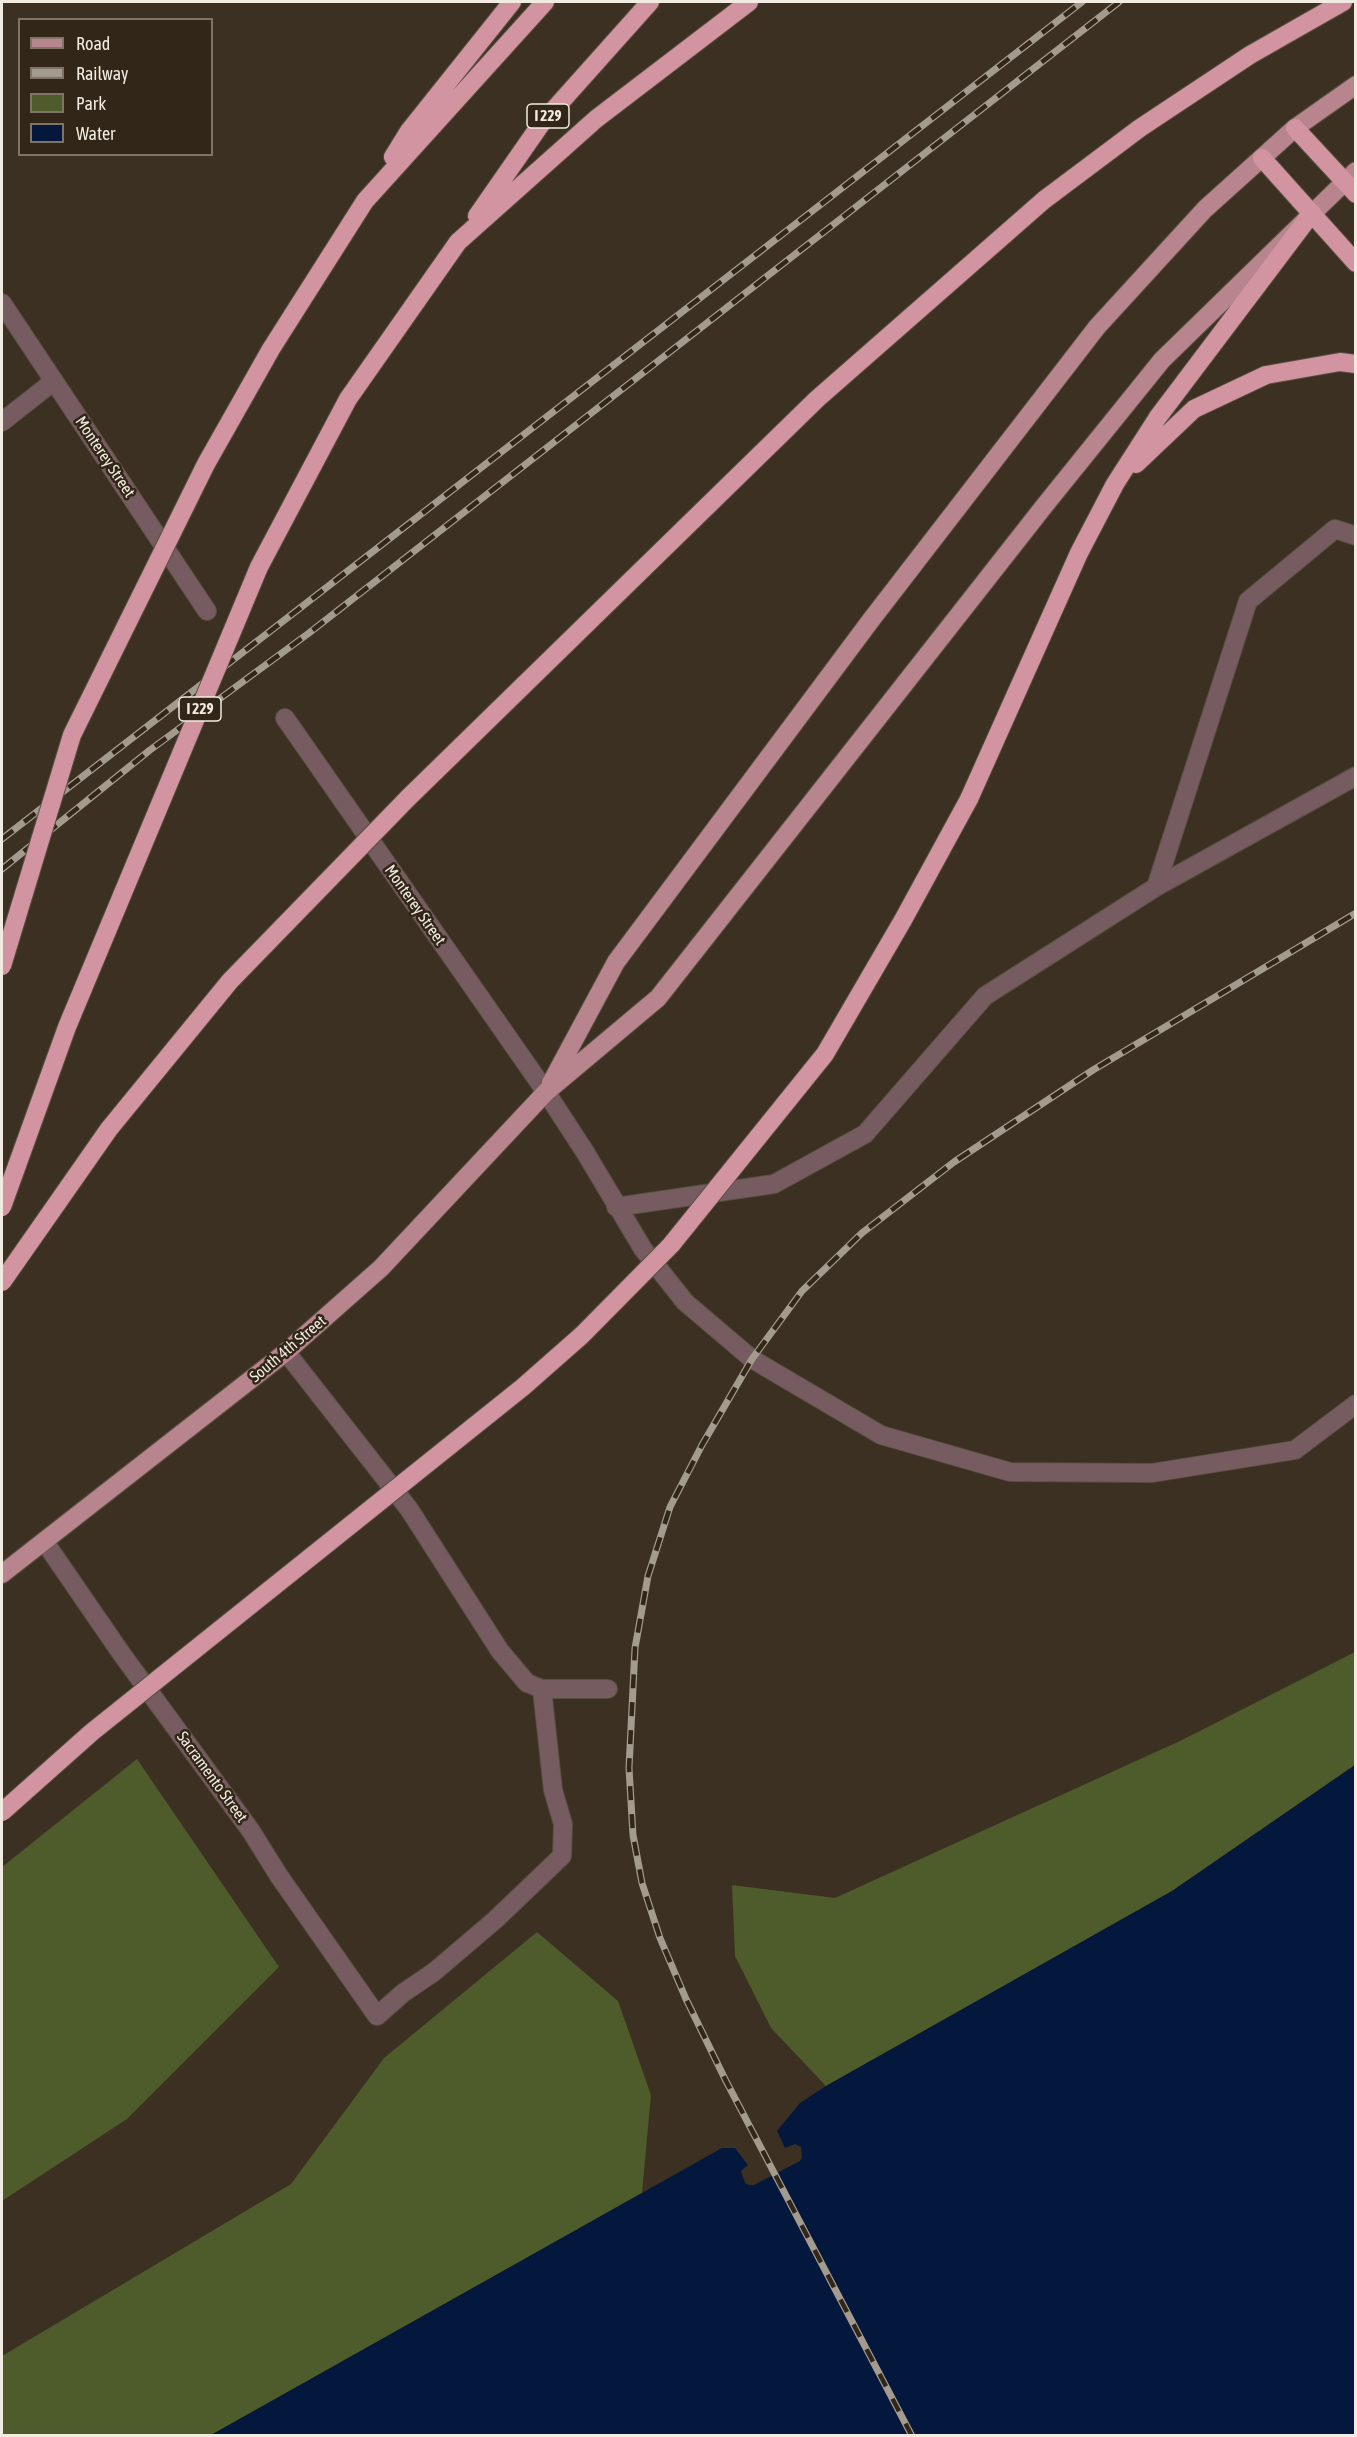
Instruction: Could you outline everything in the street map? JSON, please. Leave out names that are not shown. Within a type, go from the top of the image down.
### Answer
[{"type":"highway","points":[[2,966],[72,735],[206,464],[271,349],[409,131],[512,2]]},
{"type":"highway","points":[[365,201],[544,2]]},
{"type":"highway","name":"I 229","points":[[2,1207],[67,1027],[260,567],[348,399],[541,124],[650,2]]},
{"type":"highway","points":[[458,242],[596,119],[749,2]]},
{"type":"highway","points":[[2,1282],[109,1129],[230,981],[408,798],[817,399],[1044,200],[1140,128],[1250,55],[1343,2]]},
{"type":"highway","points":[[1295,128],[1352,182]]},
{"type":"highway","points":[[1262,158],[1356,263]]},
{"type":"highway","points":[[2,1812],[92,1732],[523,1387],[582,1335],[671,1245],[825,1054],[903,920],[969,799],[1079,553],[1115,484],[1158,417],[1312,213]]},
{"type":"highway","points":[[1115,484],[1194,409],[1266,375],[1340,362],[1356,364]]},
{"type":"main road","points":[[546,1092],[616,962],[871,620],[1097,327],[1205,209],[1295,128],[1356,85]]},
{"type":"main road","points":[[546,1092],[658,998],[1038,514],[1162,360],[1312,213],[1352,182]]},
{"type":"main road","name":"South 4th Street","points":[[2,1574],[286,1352],[381,1268],[546,1092]]},
{"type":"street","name":"Monterey Street","points":[[2,303],[207,611]]},
{"type":"street","points":[[2,422],[54,381]]},
{"type":"street","points":[[1156,887],[1248,602],[1335,529],[1356,536]]},
{"type":"street","name":"Monterey Street","points":[[285,718],[546,1092],[643,1249],[685,1302],[752,1359],[881,1436],[1010,1472],[1152,1473],[1295,1450],[1356,1404]]},
{"type":"street","points":[[616,1208],[774,1184],[865,1134],[985,996],[1156,887],[1356,776]]},
{"type":"street","points":[[286,1352],[409,1509],[500,1651],[527,1683],[542,1689],[608,1689]]},
{"type":"street","name":"Sacramento Street","points":[[44,1540],[121,1653],[251,1831],[279,1876],[377,2016],[403,1993],[434,1972],[495,1920],[562,1856],[563,1824],[553,1790],[542,1689]]},
{"type":"green space","points":[[1355,1652],[1355,1765],[1172,1891],[826,2086],[771,2028],[735,1956],[732,1885],[835,1898],[1182,1740]]},
{"type":"green space","points":[[137,1759],[279,1967],[127,2119],[2,2201],[2,1867]]},
{"type":"green space","points":[[537,1932],[618,2001],[651,2095],[642,2193],[211,2435],[2,2435],[2,2356],[291,2184],[384,2058]]},
{"type":"water","points":[[1355,1765],[1355,2435],[211,2435],[722,2148],[735,2148],[748,2165],[741,2171],[745,2183],[749,2185],[754,2185],[800,2161],[801,2147],[795,2144],[785,2148],[777,2131],[800,2103],[826,2086],[1172,1891]]},
{"type":"railway","points":[[2,839],[1082,2]]},
{"type":"railway","points":[[2,869],[150,750],[309,633],[1119,2]]},
{"type":"railway","points":[[912,2436],[726,2081],[686,1999],[660,1938],[642,1883],[633,1835],[629,1768],[635,1648],[648,1576],[670,1507],[702,1445],[752,1359],[802,1291],[862,1233],[954,1162],[1093,1070],[1356,913]]}]
